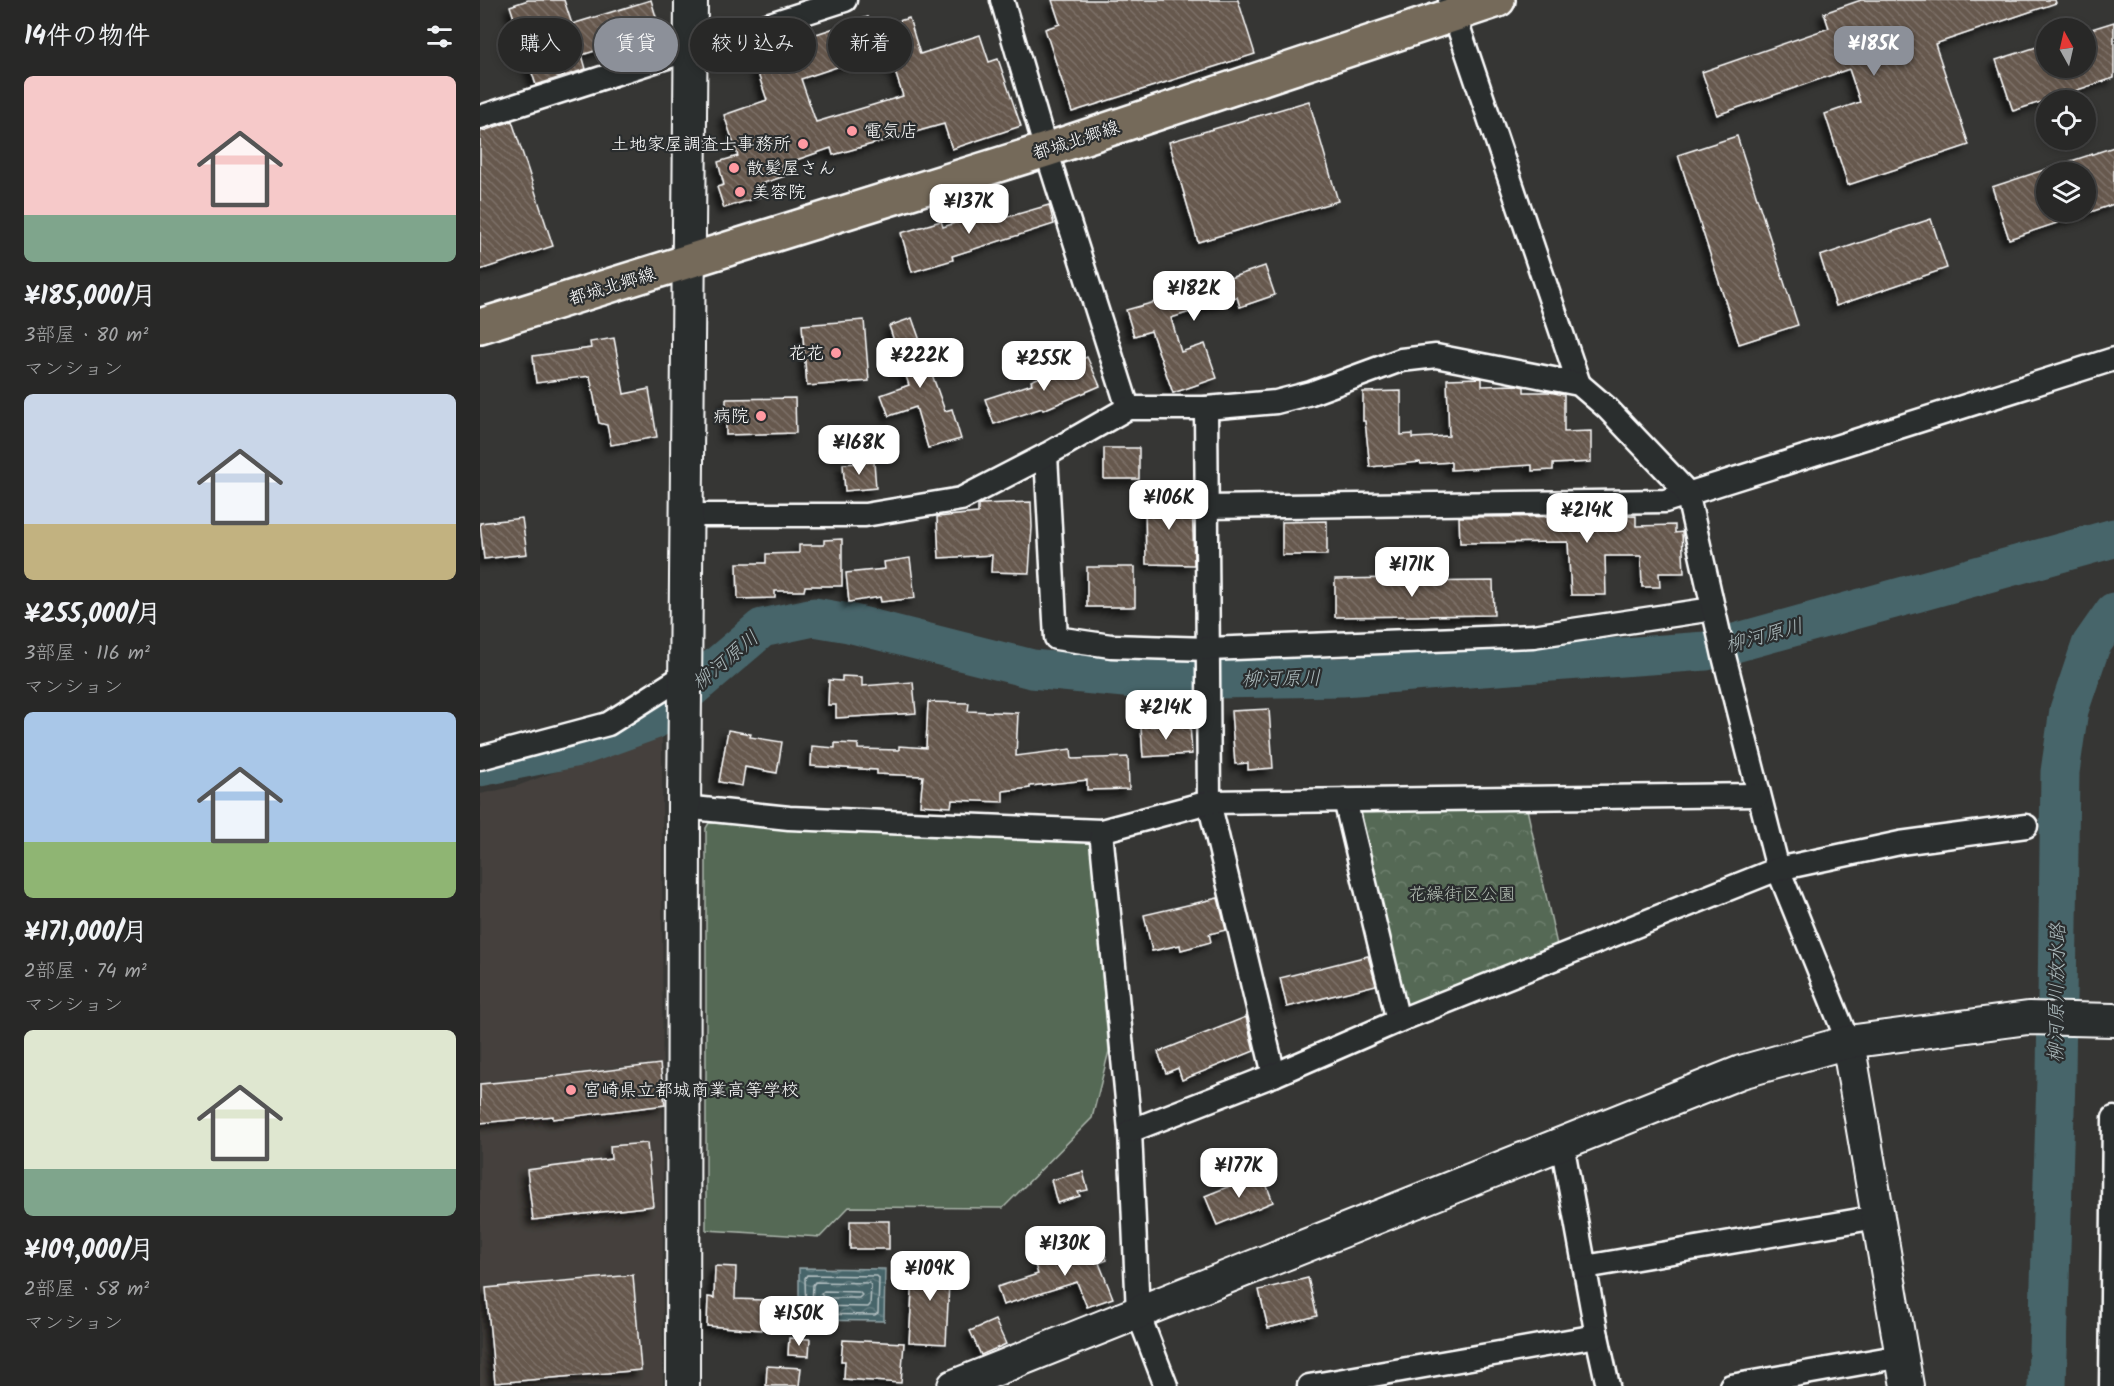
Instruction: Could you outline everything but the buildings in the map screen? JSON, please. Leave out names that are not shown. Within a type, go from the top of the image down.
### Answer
[{"type":"main road","name":"都城北郷線","points":[[480,326],[1046,150],[1452,7],[1498,0]]},
{"type":"street","points":[[691,0],[691,18]]},
{"type":"street","points":[[788,18],[844,0]]},
{"type":"street","points":[[1002,0],[1046,150],[1128,408]]},
{"type":"street","points":[[1452,7],[1579,384]]},
{"type":"street","points":[[480,117],[690,49]]},
{"type":"street","points":[[683,1386],[684,807],[691,72]]},
{"type":"street","points":[[686,514],[865,515],[961,499],[1046,455],[1128,408],[1206,408],[1276,402],[1311,393],[1401,360],[1436,356],[1579,384],[1607,408],[1687,492],[1714,615],[1778,869],[1848,1042],[1905,1371],[1731,1386]]},
{"type":"street","points":[[1206,507],[1665,501],[1687,492],[2114,359]]},
{"type":"street","points":[[1206,408],[1209,802],[1274,1075]]},
{"type":"street","points":[[1046,455],[1056,638],[1111,646],[1208,653],[1533,636],[1714,615]]},
{"type":"street","points":[[480,758],[608,724],[685,675]]},
{"type":"street","points":[[684,807],[789,818],[1101,831],[1209,802],[1758,795]]},
{"type":"street","points":[[1345,801],[1398,1021]]},
{"type":"street","points":[[1130,1131],[1274,1075],[1398,1021],[1778,869],[1900,843],[2026,826]]},
{"type":"street","points":[[1101,831],[1130,1131],[1137,1313],[1167,1386]]},
{"type":"street","points":[[954,1386],[1741,1072],[1848,1042],[2028,1018],[2114,1020]]},
{"type":"street","points":[[2111,1386],[2114,1118]]},
{"type":"street","points":[[1562,1143],[1608,1386]]},
{"type":"street","points":[[1584,1267],[1877,1217]]},
{"type":"street","points":[[1309,1386],[1597,1336]]},
{"type":"shaded area","name":"宮崎県立都城商業高等学校","points":[[662,732],[663,1386],[480,1386],[480,794],[517,786]]},
{"type":"green space","name":"花繰街区公園","points":[[1527,809],[1557,945],[1407,1007],[1359,813]]},
{"type":"green space","points":[[709,823],[1090,842],[1109,1051],[1092,1118],[1003,1208],[849,1207],[820,1237],[706,1230],[706,828]]},
{"type":"water","points":[[799,1268],[885,1269],[884,1321],[799,1320]]},
{"type":"waterway","name":"柳河原川","points":[[480,767],[579,747],[654,720],[762,628],[814,617],[849,623],[1032,669],[1145,680],[1342,677],[1706,651],[2114,538]]},
{"type":"waterway","name":"柳河原川放水路","points":[[2047,1386],[2056,1077],[2060,772],[2069,710],[2091,645],[2114,612]]},
{"type":"place","name":"電気店","points":[[852,131]]},
{"type":"place","name":"土地家屋調査士事務所","points":[[803,144]]},
{"type":"place","name":"散髪屋さん","points":[[734,168]]},
{"type":"place","name":"美容院","points":[[740,192]]},
{"type":"place","name":"花花","points":[[836,353]]},
{"type":"place","name":"病院","points":[[761,416]]},
{"type":"place","name":"宮崎県立都城商業高等学校","points":[[571,1090]]}]
